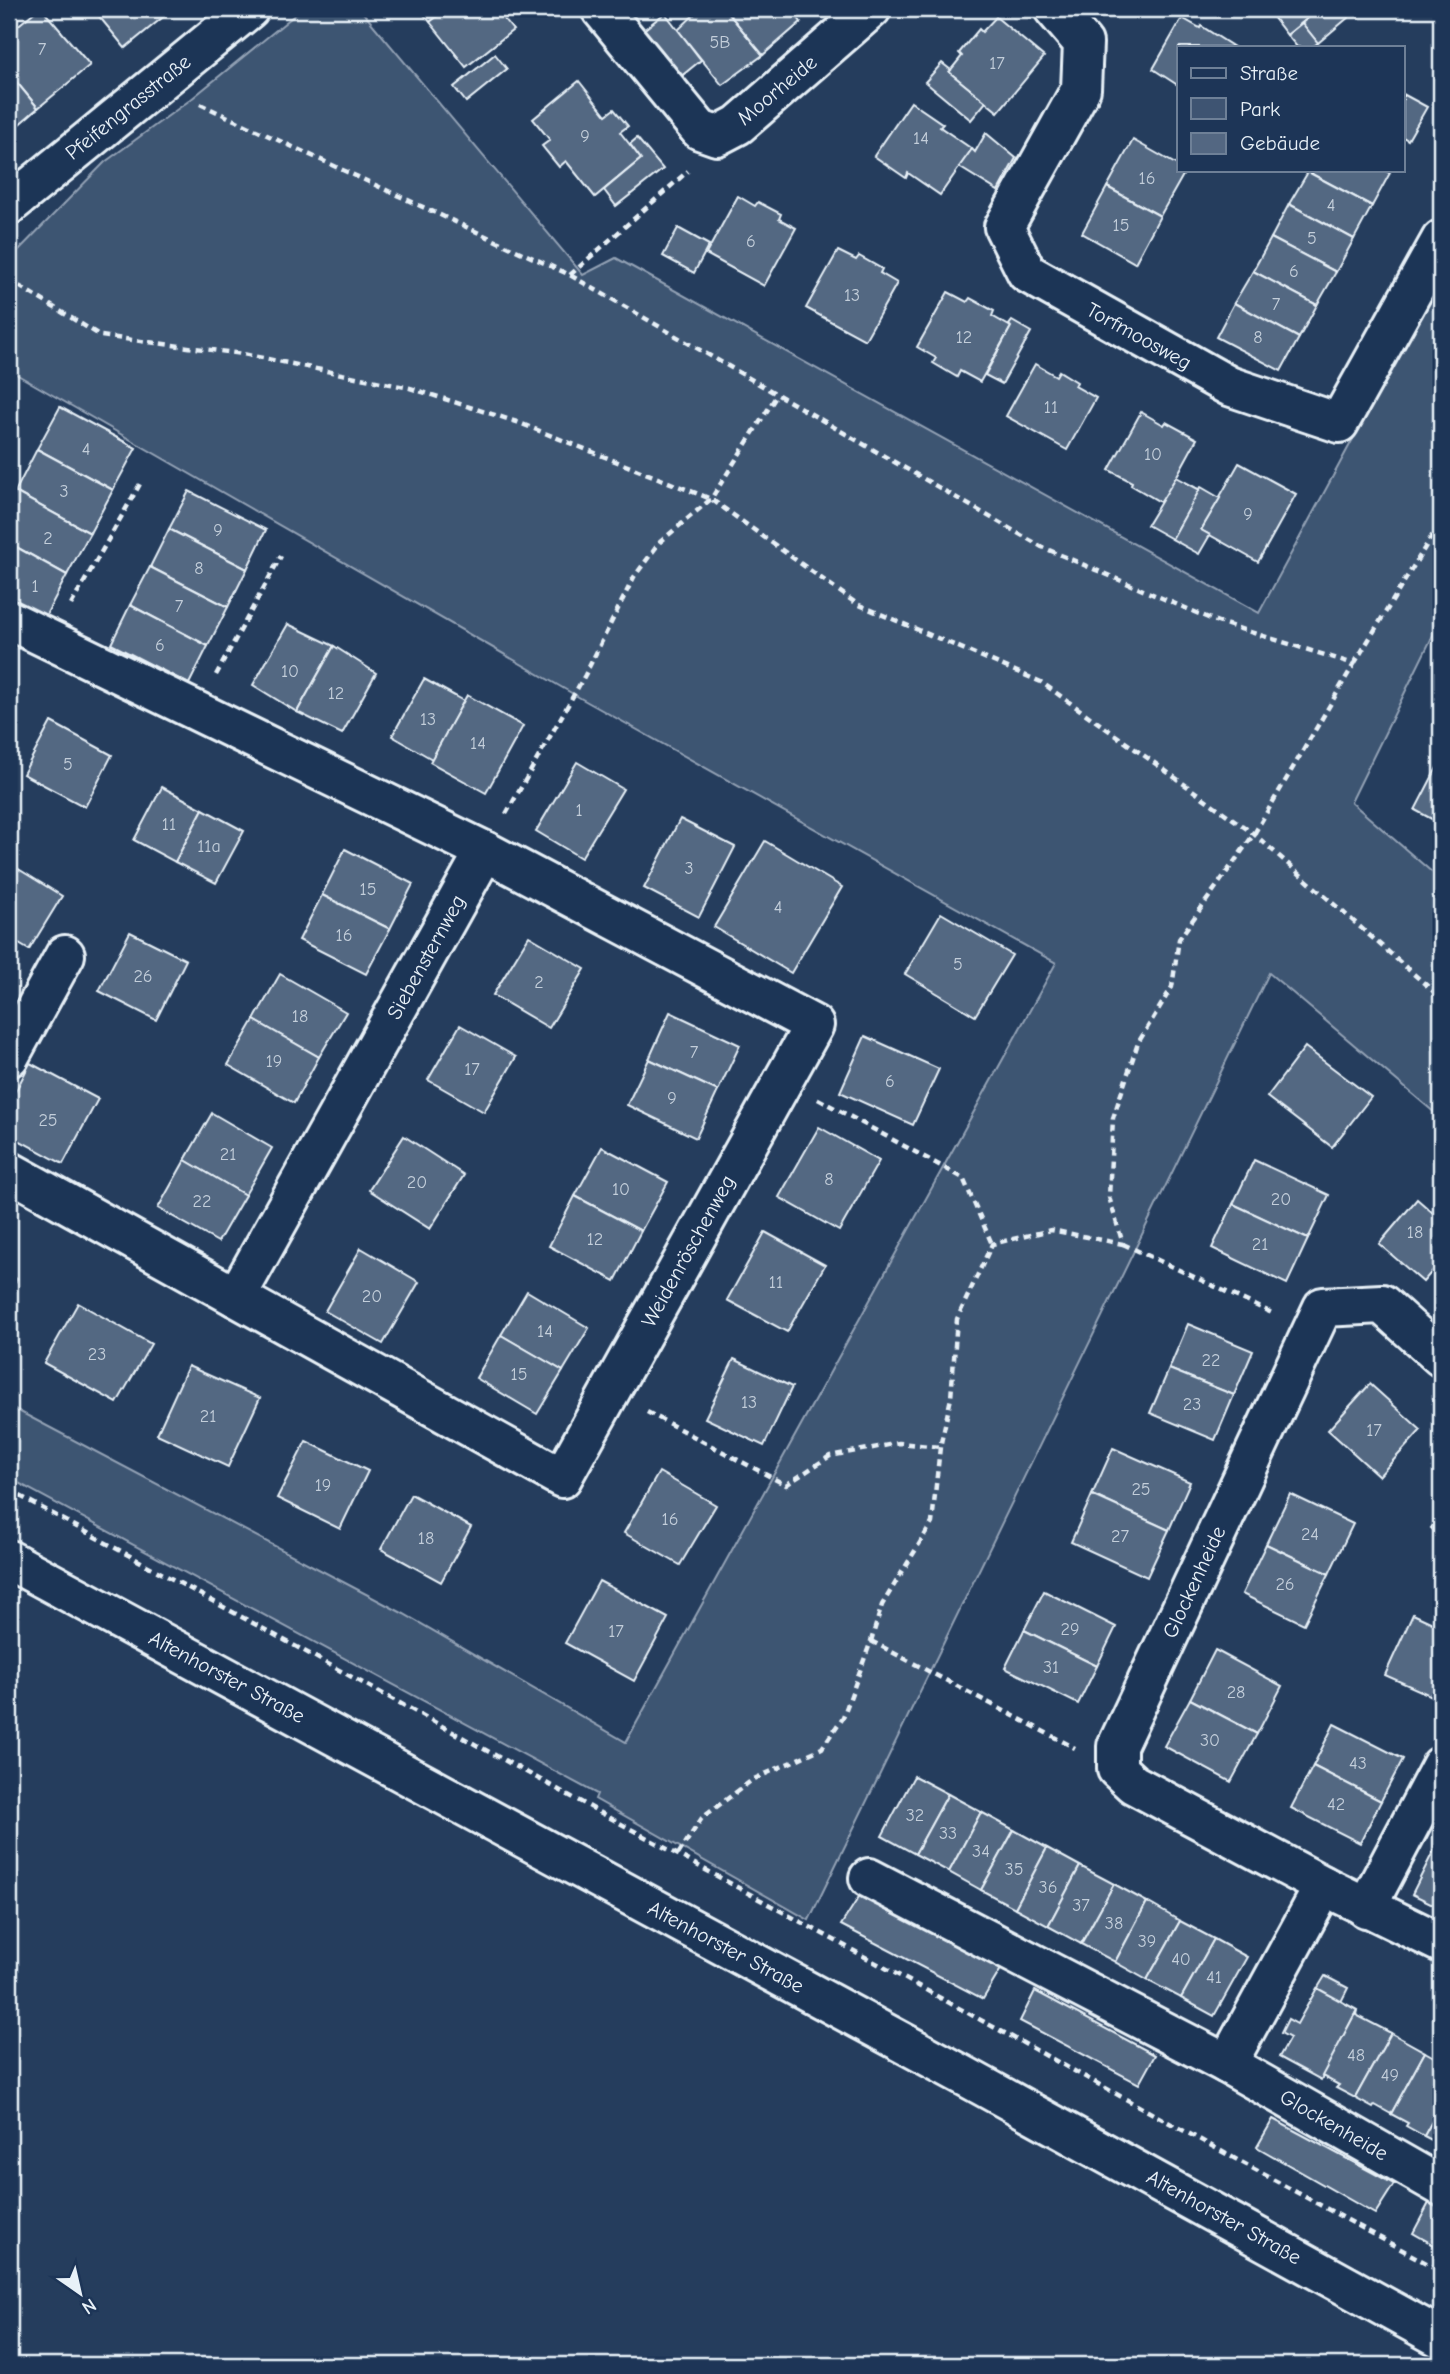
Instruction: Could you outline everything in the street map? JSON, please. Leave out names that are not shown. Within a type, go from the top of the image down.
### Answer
[{"type":"street","name":"Pfeifengrasstraße","points":[[9,205],[249,9]]},
{"type":"street","name":"Moorheide","points":[[601,9],[700,130],[717,136],[738,125],[871,9]]},
{"type":"street","name":"Torfmoosweg","points":[[1054,9],[1083,43],[1081,89],[1004,227],[1027,273],[1229,386],[1339,424],[1441,240]]},
{"type":"street","points":[[9,621],[485,851]]},
{"type":"street","name":"Weidenröschenweg","points":[[236,1297],[562,1478],[814,1025],[485,851]]},
{"type":"street","name":"Siebensternweg","points":[[236,1297],[485,851]]},
{"type":"street","points":[[9,1057],[65,955]]},
{"type":"street","points":[[9,1171],[236,1297]]},
{"type":"street","name":"Glockenheide","points":[[1117,1769],[1117,1746],[1323,1307],[1382,1304],[1441,1357]]},
{"type":"street","name":"Altenhorster Straße","points":[[9,1560],[936,2061],[1441,2338]]},
{"type":"street","points":[[1366,1908],[1441,1766]]},
{"type":"street","points":[[1117,1769],[1133,1784],[1366,1908],[1441,1943]]},
{"type":"street","name":"Glockenheide","points":[[869,1878],[1227,2064],[1441,2186]]},
{"type":"street","points":[[1227,2064],[1324,1886]]},
{"type":"path","points":[[166,76],[190,100],[570,275],[1042,547],[1218,622],[1354,664]]},
{"type":"path","points":[[570,275],[695,164],[717,136]]},
{"type":"path","points":[[9,280],[101,336],[243,354],[410,388],[517,422],[711,499],[857,604],[1041,682],[1254,834],[1441,998]]},
{"type":"path","points":[[485,851],[585,675],[634,577],[660,542],[711,499],[777,395]]},
{"type":"path","points":[[51,641],[140,484]]},
{"type":"path","points":[[1123,1244],[1109,1196],[1113,1118],[1138,1043],[1172,987],[1179,939],[1254,834],[1441,521]]},
{"type":"path","points":[[196,712],[281,556]]},
{"type":"path","points":[[677,1856],[702,1818],[752,1780],[822,1748],[843,1717],[882,1605],[932,1523],[940,1447],[951,1398],[957,1320],[992,1244],[963,1178],[783,1079]]},
{"type":"path","points":[[992,1244],[1051,1230],[1123,1244],[1281,1317],[1310,1334]]},
{"type":"path","points":[[610,1392],[786,1485],[830,1456],[899,1443],[940,1447]]},
{"type":"path","points":[[9,1490],[1441,2270]]},
{"type":"path","points":[[871,1642],[1117,1769]]},
{"type":"green space","points":[[302,9],[360,9],[583,275],[616,258],[1259,613],[1441,276],[1441,619],[1351,802],[1441,880],[1441,1118],[1269,973],[809,1920],[595,1799],[597,1794],[9,1478],[9,1406],[404,1614],[626,1742],[1056,963],[582,699],[9,370],[9,260],[105,162],[190,100]]},
{"type":"building","points":[[38,9],[42,9],[90,65],[38,108],[9,73],[9,33]]},
{"type":"building","points":[[93,9],[173,9],[125,48]]},
{"type":"building","points":[[419,9],[447,9],[430,22]]},
{"type":"building","points":[[447,9],[500,9],[502,11],[499,13],[513,30],[466,67],[430,22]]},
{"type":"building","points":[[700,9],[725,9],[763,55],[722,85],[678,30]]},
{"type":"building","points":[[725,9],[791,9],[801,22],[763,55]]},
{"type":"building","points":[[1267,9],[1319,9],[1287,35]]},
{"type":"building","points":[[1319,9],[1342,9],[1349,17],[1318,43],[1302,23]]},
{"type":"building","points":[[665,13],[701,60],[679,78],[641,32]]},
{"type":"building","points":[[996,17],[1044,57],[998,112],[949,72],[962,56],[959,53],[979,29],[982,32]]},
{"type":"building","points":[[1182,18],[1200,28],[1201,26],[1232,46],[1177,46],[1177,85],[1153,69]]},
{"type":"building","points":[[1302,23],[1318,43],[1314,46],[1296,46],[1287,35]]},
{"type":"building","points":[[495,54],[507,69],[466,102],[454,87]]},
{"type":"building","points":[[942,63],[986,102],[971,120],[925,82]]},
{"type":"building","points":[[9,73],[38,108],[9,133]]},
{"type":"building","points":[[579,81],[606,115],[614,109],[628,126],[620,132],[641,159],[595,197],[566,161],[559,167],[542,146],[550,140],[533,119]]},
{"type":"building","points":[[1404,95],[1427,107],[1408,140],[1404,138]]},
{"type":"building","points":[[911,102],[943,124],[940,127],[972,149],[940,195],[908,173],[906,178],[874,156]]},
{"type":"building","points":[[986,133],[1016,158],[998,191],[959,167],[972,149],[975,152]]},
{"type":"building","points":[[637,138],[663,169],[616,206],[604,190],[641,159],[630,144]]},
{"type":"building","points":[[1133,140],[1177,165],[1177,172],[1185,172],[1160,216],[1107,187]]},
{"type":"building","points":[[1308,172],[1390,173],[1372,206]]},
{"type":"building","points":[[1308,172],[1372,206],[1354,239],[1289,204]]},
{"type":"building","points":[[1107,187],[1160,216],[1135,263],[1082,233]]},
{"type":"building","points":[[738,196],[755,206],[758,202],[781,214],[779,219],[796,228],[764,286],[706,254]]},
{"type":"building","points":[[1289,204],[1354,239],[1336,272],[1271,238]]},
{"type":"building","points":[[678,228],[709,245],[694,273],[663,256]]},
{"type":"building","points":[[1271,238],[1336,272],[1317,305],[1253,271]]},
{"type":"building","points":[[838,251],[856,260],[859,256],[882,269],[880,273],[897,283],[865,340],[806,308]]},
{"type":"building","points":[[1253,271],[1317,305],[1299,338],[1234,303]]},
{"type":"building","points":[[948,292],[967,302],[970,298],[994,311],[992,316],[1011,327],[980,382],[960,371],[957,377],[933,363],[936,358],[917,347]]},
{"type":"building","points":[[1234,303],[1299,338],[1281,371],[1216,337]]},
{"type":"building","points":[[1012,321],[1031,332],[1002,384],[985,375]]},
{"type":"building","points":[[1035,364],[1056,376],[1059,371],[1077,382],[1075,386],[1096,398],[1067,450],[1006,416]]},
{"type":"building","points":[[60,407],[136,448],[113,490],[37,449]]},
{"type":"building","points":[[1141,412],[1197,439],[1162,503],[1109,470]]},
{"type":"building","points":[[37,449],[113,490],[90,533],[15,492]]},
{"type":"building","points":[[1239,463],[1296,494],[1258,562],[1201,530]]},
{"type":"building","points":[[1176,477],[1200,490],[1172,539],[1147,525]]},
{"type":"building","points":[[1201,487],[1220,498],[1201,530],[1210,535],[1199,554],[1172,539]]},
{"type":"building","points":[[189,491],[266,530],[247,569],[169,529]]},
{"type":"building","points":[[15,492],[90,533],[67,575],[9,543],[9,503]]},
{"type":"building","points":[[169,529],[247,569],[228,607],[150,567]]},
{"type":"building","points":[[9,543],[67,575],[45,617],[9,598]]},
{"type":"building","points":[[150,567],[228,607],[208,646],[130,605]]},
{"type":"building","points":[[130,605],[208,646],[189,684],[111,644]]},
{"type":"building","points":[[288,624],[334,646],[297,712],[253,685]]},
{"type":"building","points":[[334,646],[376,673],[342,734],[297,712]]},
{"type":"building","points":[[424,679],[464,701],[432,759],[392,736]]},
{"type":"building","points":[[467,695],[523,726],[486,793],[430,762]]},
{"type":"building","points":[[51,722],[112,755],[85,807],[23,774]]},
{"type":"building","points":[[1441,760],[1441,824],[1415,810]]},
{"type":"building","points":[[577,762],[623,789],[581,858],[536,831]]},
{"type":"building","points":[[162,787],[203,809],[175,862],[134,840]]},
{"type":"building","points":[[203,809],[244,831],[216,883],[175,862]]},
{"type":"building","points":[[680,819],[735,847],[699,917],[644,888]]},
{"type":"building","points":[[765,841],[842,887],[791,973],[714,927]]},
{"type":"building","points":[[345,849],[413,884],[390,929],[322,895]]},
{"type":"building","points":[[12,865],[62,896],[29,950],[9,938],[9,871]]},
{"type":"building","points":[[322,895],[390,929],[366,974],[299,940]]},
{"type":"building","points":[[941,913],[1012,955],[975,1016],[905,974]]},
{"type":"building","points":[[130,932],[186,960],[156,1020],[99,991]]},
{"type":"building","points":[[529,936],[585,969],[549,1028],[493,995]]},
{"type":"building","points":[[280,974],[346,1012],[319,1057],[254,1020]]},
{"type":"building","points":[[670,1012],[740,1045],[718,1091],[649,1059]]},
{"type":"building","points":[[254,1020],[319,1057],[294,1103],[228,1065]]},
{"type":"building","points":[[460,1025],[516,1057],[484,1112],[428,1080]]},
{"type":"building","points":[[865,1036],[939,1069],[913,1125],[840,1092]]},
{"type":"building","points":[[1305,1047],[1371,1097],[1332,1147],[1267,1097]]},
{"type":"building","points":[[649,1059],[718,1091],[696,1138],[627,1105]]},
{"type":"building","points":[[30,1063],[98,1099],[63,1164],[9,1135],[9,1104]]},
{"type":"building","points":[[212,1113],[272,1148],[245,1195],[185,1160]]},
{"type":"building","points":[[819,1127],[879,1161],[839,1231],[779,1197]]},
{"type":"building","points":[[404,1136],[464,1175],[430,1229],[369,1190]]},
{"type":"building","points":[[602,1147],[668,1182],[641,1231],[575,1196]]},
{"type":"building","points":[[185,1160],[245,1195],[218,1242],[158,1208]]},
{"type":"building","points":[[1254,1160],[1329,1195],[1308,1239],[1233,1204]]},
{"type":"building","points":[[575,1196],[641,1231],[615,1281],[549,1246]]},
{"type":"building","points":[[1417,1199],[1441,1220],[1441,1261],[1423,1282],[1379,1244]]},
{"type":"building","points":[[1233,1204],[1308,1239],[1287,1284],[1212,1248]]},
{"type":"building","points":[[765,1232],[825,1265],[787,1332],[727,1300]]},
{"type":"building","points":[[361,1248],[419,1282],[383,1344],[325,1311]]},
{"type":"building","points":[[9,1275],[17,1279],[9,1294]]},
{"type":"building","points":[[527,1291],[589,1328],[563,1371],[501,1335]]},
{"type":"building","points":[[78,1303],[151,1344],[117,1403],[44,1363]]},
{"type":"building","points":[[1188,1324],[1253,1351],[1234,1395],[1169,1369]]},
{"type":"building","points":[[501,1335],[563,1371],[537,1414],[476,1378]]},
{"type":"building","points":[[734,1359],[792,1387],[764,1446],[705,1418]]},
{"type":"building","points":[[188,1366],[260,1398],[228,1467],[157,1434]]},
{"type":"building","points":[[1169,1369],[1234,1395],[1215,1440],[1150,1413]]},
{"type":"building","points":[[1370,1384],[1421,1430],[1379,1476],[1328,1430]]},
{"type":"building","points":[[306,1441],[368,1471],[340,1529],[277,1498]]},
{"type":"building","points":[[1113,1448],[1190,1482],[1169,1530],[1092,1495]]},
{"type":"building","points":[[659,1472],[716,1505],[680,1565],[624,1533]]},
{"type":"building","points":[[411,1494],[471,1527],[441,1582],[381,1549]]},
{"type":"building","points":[[1290,1494],[1353,1524],[1329,1574],[1266,1544]]},
{"type":"building","points":[[1092,1495],[1169,1530],[1147,1577],[1071,1542]]},
{"type":"building","points":[[1441,1516],[1441,1537],[1431,1528]]},
{"type":"building","points":[[1266,1544],[1329,1574],[1304,1624],[1242,1594]]},
{"type":"building","points":[[599,1581],[668,1618],[634,1681],[565,1643]]},
{"type":"building","points":[[1044,1591],[1116,1627],[1097,1666],[1024,1630]]},
{"type":"building","points":[[1413,1614],[1441,1627],[1441,1700],[1385,1675]]},
{"type":"building","points":[[1024,1630],[1097,1666],[1078,1704],[1005,1668]]},
{"type":"building","points":[[1215,1650],[1282,1686],[1257,1734],[1190,1699]]},
{"type":"building","points":[[1190,1699],[1257,1734],[1231,1782],[1164,1746]]},
{"type":"building","points":[[1334,1724],[1403,1759],[1381,1801],[1313,1766]]},
{"type":"building","points":[[1313,1766],[1381,1801],[1360,1843],[1291,1808]]},
{"type":"building","points":[[914,1776],[948,1794],[915,1854],[882,1836]]},
{"type":"building","points":[[948,1794],[981,1812],[949,1872],[915,1854]]},
{"type":"building","points":[[981,1812],[1014,1830],[981,1890],[949,1872]]},
{"type":"building","points":[[1014,1830],[1047,1848],[1015,1908],[981,1890]]},
{"type":"building","points":[[1441,1838],[1441,1908],[1412,1894]]},
{"type":"building","points":[[1047,1848],[1080,1866],[1048,1926],[1015,1908]]},
{"type":"building","points":[[1080,1866],[1114,1884],[1081,1944],[1048,1926]]},
{"type":"building","points":[[1114,1884],[1147,1902],[1115,1962],[1081,1944]]},
{"type":"building","points":[[862,1892],[1001,1969],[983,1999],[841,1925]]},
{"type":"building","points":[[1147,1902],[1180,1921],[1147,1980],[1115,1962]]},
{"type":"building","points":[[1180,1921],[1214,1939],[1181,1998],[1147,1980]]},
{"type":"building","points":[[1214,1939],[1247,1957],[1214,2016],[1181,1998]]},
{"type":"building","points":[[1325,1976],[1348,1988],[1341,2002],[1317,1989]]},
{"type":"building","points":[[1317,1988],[1357,2010],[1321,2080],[1279,2057],[1290,2038],[1281,2033],[1288,2019],[1297,2024]]},
{"type":"building","points":[[1035,1991],[1155,2055],[1139,2084],[1020,2021]]},
{"type":"building","points":[[1357,2010],[1356,2015],[1391,2033],[1355,2098],[1336,2088],[1339,2085],[1322,2076]]},
{"type":"building","points":[[1391,2033],[1425,2052],[1391,2114],[1355,2098]]},
{"type":"building","points":[[1425,2052],[1441,2061],[1441,2105],[1424,2136],[1391,2114]]},
{"type":"building","points":[[1441,2105],[1441,2145],[1424,2136]]},
{"type":"building","points":[[1273,2119],[1394,2184],[1375,2214],[1257,2147]]},
{"type":"building","points":[[1429,2203],[1441,2210],[1441,2249],[1413,2233]]}]
